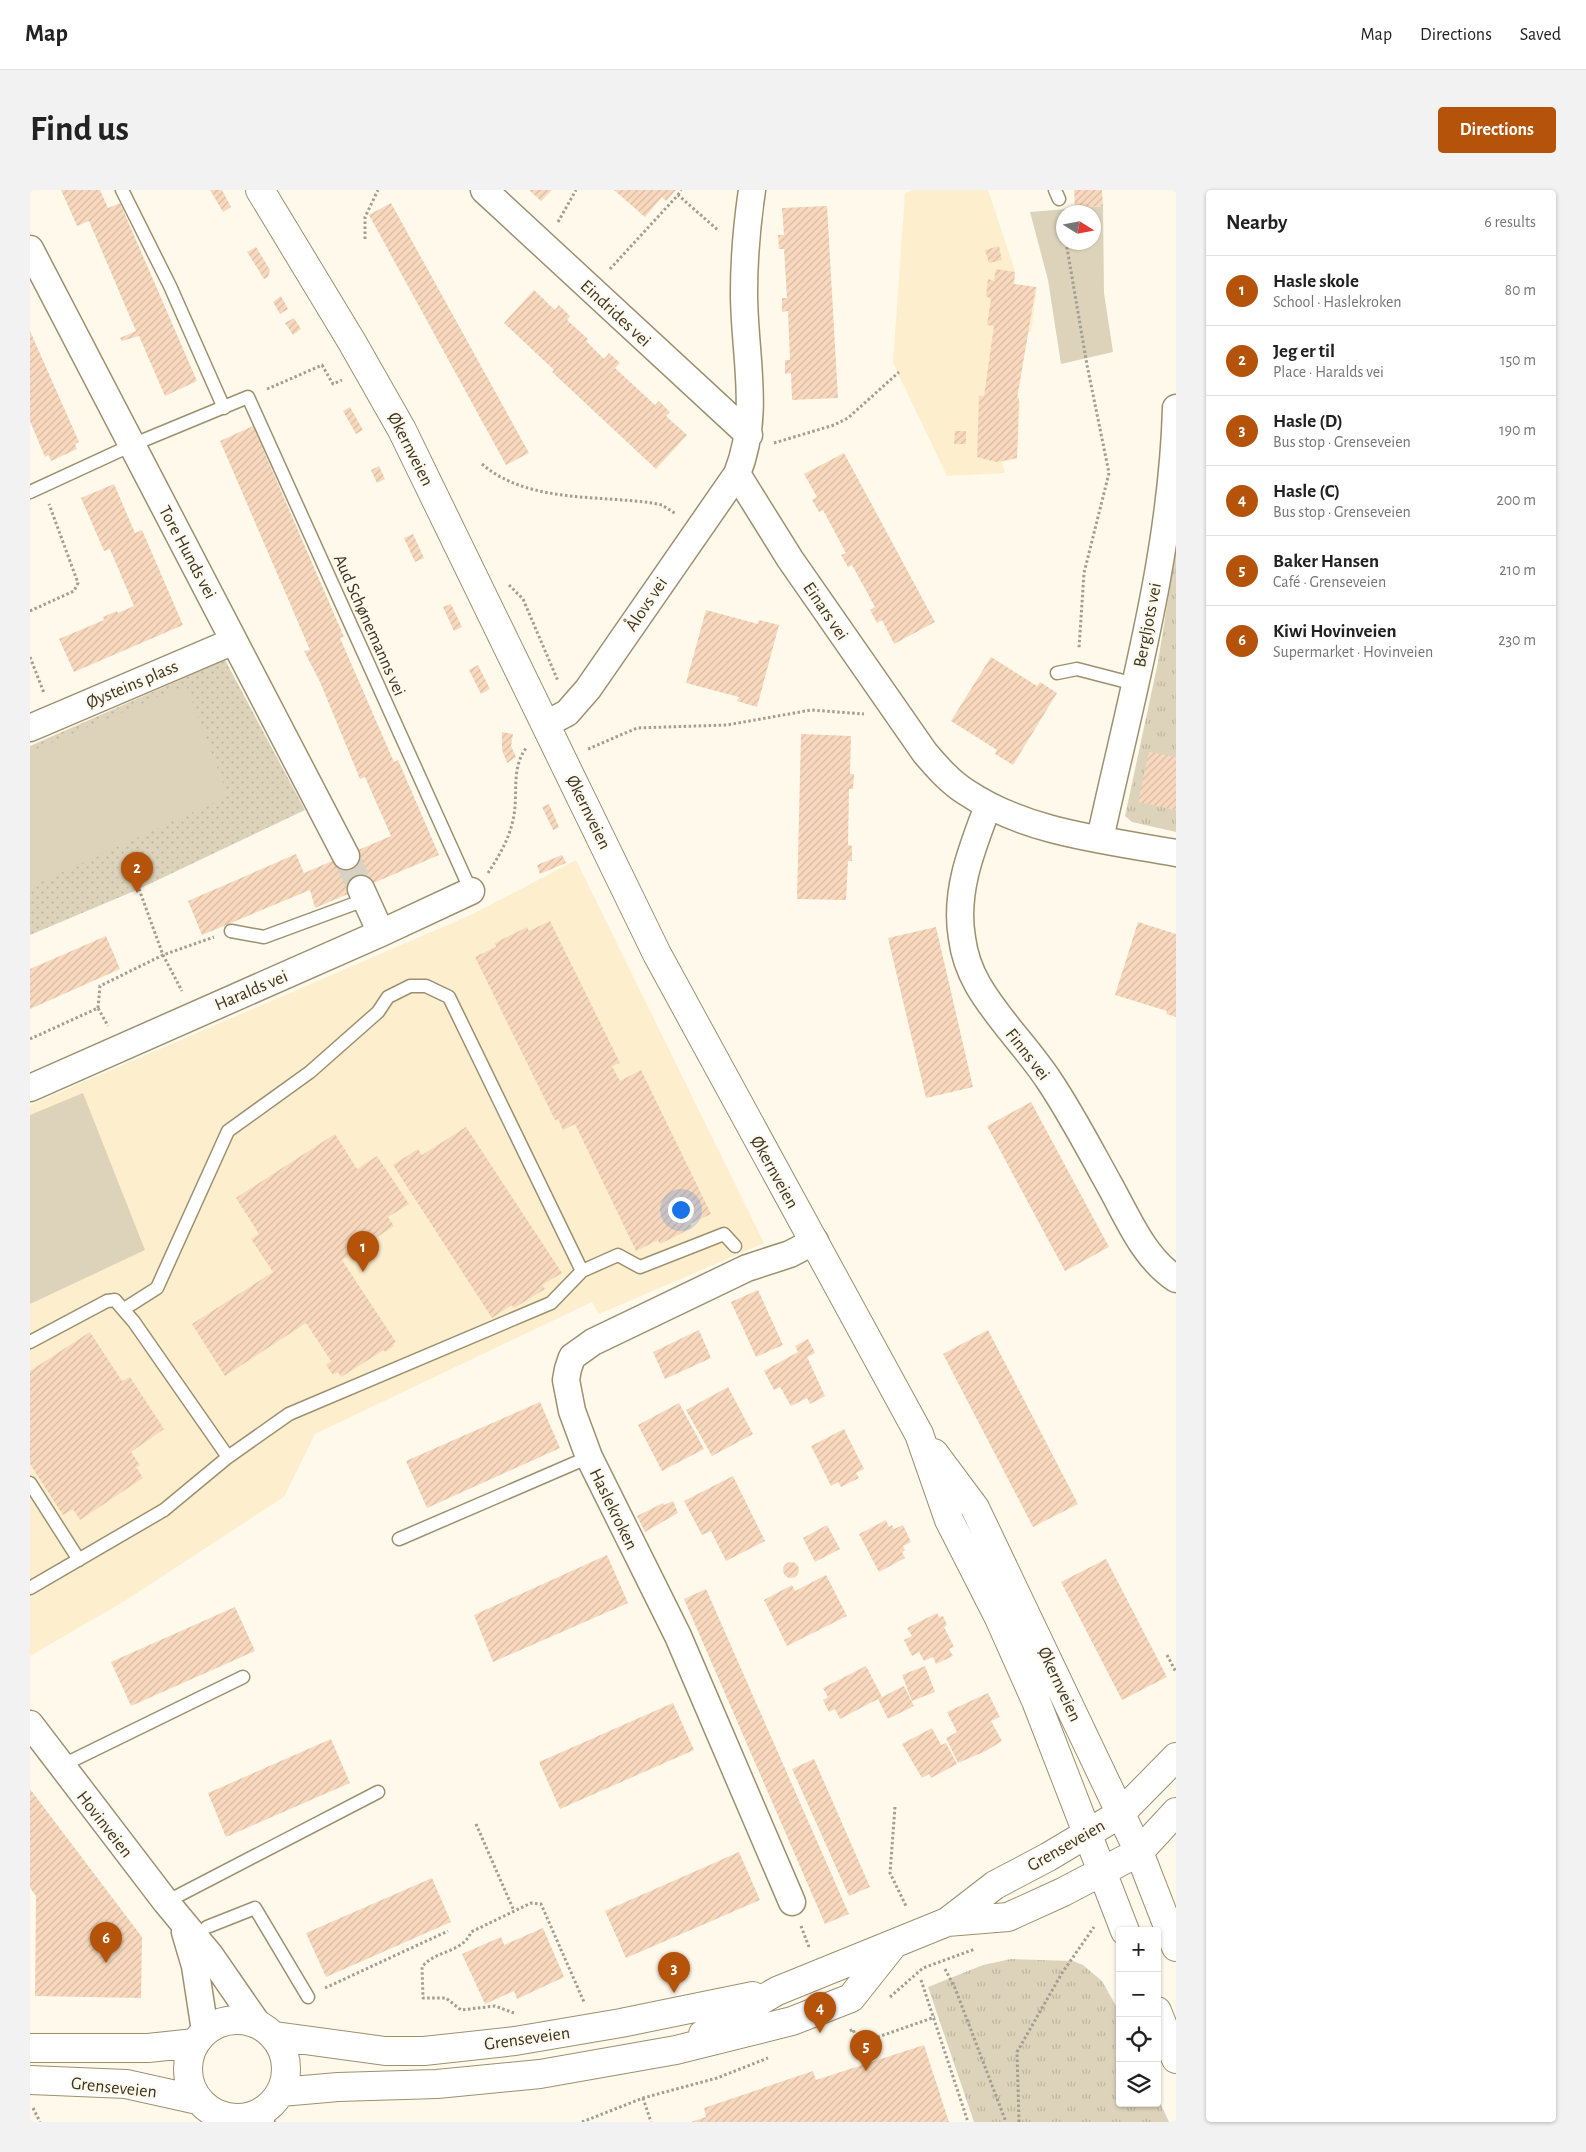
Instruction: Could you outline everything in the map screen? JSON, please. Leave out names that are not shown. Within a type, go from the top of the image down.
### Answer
[{"type":"main road","name":"Økernveien","points":[[260,190],[357,350],[402,430],[538,734],[680,998],[920,1434],[975,1508],[1139,1852],[1176,1948]]},
{"type":"main road","name":"Økernveien","points":[[920,1434],[949,1520],[999,1618],[1036,1701],[1123,1927]]},
{"type":"main road","name":"Grenseveien","points":[[676,2050],[777,1991],[947,1922],[995,1885],[1088,1834],[1120,1814],[1176,1757]]},
{"type":"main road","name":"Grenseveien","points":[[947,1922],[1008,1917],[1102,1874],[1139,1852],[1176,1812]]},
{"type":"main road","name":"Grenseveien","points":[[272,2107],[338,2087],[437,2084],[540,2074],[676,2050],[792,2021],[851,1998],[893,1945]]},
{"type":"main road","name":"Grenseveien","points":[[266,2030],[385,2051],[424,2051],[516,2041],[663,2015],[777,1991]]},
{"type":"main road","points":[[1159,2017],[1176,2059]]},
{"type":"main road","points":[[230,2020],[266,2030],[286,2062],[286,2078],[272,2107],[243,2118],[230,2118],[212,2112],[191,2086],[187,2072],[189,2057],[200,2037],[216,2024],[230,2020]]},
{"type":"main road","name":"Grenseveien","points":[[30,2048],[148,2048],[200,2037]]},
{"type":"main road","name":"Grenseveien","points":[[30,2080],[126,2084],[212,2112]]},
{"type":"street","name":"Eindrides vei","points":[[484,190],[591,290],[760,439]]},
{"type":"street","points":[[737,474],[744,455],[760,439],[751,408],[744,293],[746,241],[752,190]]},
{"type":"street","name":"Tore Hunds vei","points":[[30,249],[346,856]]},
{"type":"street","name":"Bergljots vei","points":[[1100,839],[1135,684],[1162,547],[1171,478],[1176,408]]},
{"type":"street","name":"Ålovs vei","points":[[538,734],[567,713],[588,689],[697,529],[737,474]]},
{"type":"street","name":"Einars vei","points":[[737,474],[790,558],[896,713],[943,774],[964,792],[988,806],[1034,825],[1176,853]]},
{"type":"street","name":"Øysteins plass","points":[[30,728],[234,641]]},
{"type":"street","name":"Finns vei","points":[[988,806],[974,843],[960,897],[962,939],[968,964],[989,1004],[1036,1061],[1062,1101],[1141,1243],[1163,1269],[1176,1280]]},
{"type":"street","name":"Haralds vei","points":[[30,1088],[381,933],[471,891]]},
{"type":"street","points":[[364,894],[381,933]]},
{"type":"street","name":"Haslekroken","points":[[792,1902],[678,1636],[589,1457],[567,1394],[566,1380],[572,1357],[593,1342],[747,1268],[790,1254],[815,1241]]},
{"type":"street","name":"Hovinveien","points":[[31,1730],[210,1955],[234,1993],[266,2030]]},
{"type":"street","name":"Hovinveien","points":[[174,1912],[195,1966],[200,2037]]},
{"type":"lane","points":[[122,190],[170,286],[224,408]]},
{"type":"lane","points":[[30,492],[132,445],[248,397]]},
{"type":"lane","name":"Aud Schønemanns vei","points":[[248,397],[471,891]]},
{"type":"lane","points":[[1057,673],[1077,669],[1135,684]]},
{"type":"lane","points":[[231,931],[264,937],[364,894]]},
{"type":"lane","points":[[124,1309],[157,1288],[228,1131],[310,1072],[378,1012],[388,997],[410,986],[426,986],[450,997],[582,1271]]},
{"type":"lane","points":[[30,1588],[164,1510],[228,1457],[289,1414],[551,1303],[582,1271],[618,1255],[640,1267],[724,1234],[735,1246]]},
{"type":"lane","points":[[30,1342],[107,1301],[115,1300],[124,1309],[228,1457]]},
{"type":"lane","points":[[399,1540],[589,1457]]},
{"type":"lane","points":[[30,1483],[79,1560]]},
{"type":"lane","points":[[61,1766],[243,1677]]},
{"type":"lane","points":[[174,1912],[378,1792]]},
{"type":"lane","points":[[208,1927],[255,1908],[308,1997]]},
{"type":"path","points":[[365,239],[365,217],[378,190]]},
{"type":"path","points":[[546,248],[576,190]]},
{"type":"path","points":[[591,290],[681,190]]},
{"type":"path","points":[[678,194],[718,231],[726,236],[746,241]]},
{"type":"path","points":[[1067,250],[1087,364],[1109,473],[1095,521],[1084,573],[1077,669]]},
{"type":"path","points":[[248,397],[322,366],[333,384],[351,376]]},
{"type":"path","points":[[760,439],[834,425],[848,418],[899,372]]},
{"type":"path","points":[[482,464],[503,479],[536,489],[592,498],[631,500],[662,505],[697,529]]},
{"type":"path","points":[[30,611],[74,591],[78,583],[76,573],[42,487]]},
{"type":"path","points":[[503,583],[512,586],[523,599],[559,684]]},
{"type":"path","points":[[30,657],[48,702]]},
{"type":"path","points":[[582,752],[637,728],[727,725],[811,710],[852,712],[882,717],[896,713]]},
{"type":"path","points":[[471,891],[483,882],[503,849],[513,819],[517,766],[538,734]]},
{"type":"path","points":[[139,889],[164,955],[194,1014]]},
{"type":"path","points":[[121,1048],[98,1008],[100,986],[164,955],[231,931]]},
{"type":"path","points":[[30,1039],[98,1008]]},
{"type":"path","points":[[1167,1655],[1176,1672]]},
{"type":"path","points":[[895,1807],[890,1873],[906,1906]]},
{"type":"path","points":[[476,1824],[514,1911]]},
{"type":"path","points":[[517,2016],[512,2011],[495,2006],[461,2010],[446,1998],[423,1998],[422,1968],[427,1960],[468,1940],[471,1932],[531,1902],[541,1904],[587,2009]]},
{"type":"path","points":[[1019,2122],[1017,2052],[1062,1973],[1096,1925]]},
{"type":"path","points":[[308,1997],[448,1932]]},
{"type":"path","points":[[945,1969],[955,1988],[1006,2122]]},
{"type":"path","points":[[921,1980],[935,2017],[968,2122]]},
{"type":"path","points":[[845,2032],[853,2030],[858,2044],[935,2017]]},
{"type":"path","points":[[582,2122],[643,2098],[717,2078],[775,2056]]},
{"type":"path","points":[[643,2098],[651,2122]]},
{"type":"path","points":[[30,2100],[40,2122]]},
{"type":"shaded area","points":[[914,190],[988,190],[1015,271],[1013,284],[1037,288],[1031,332],[1028,332],[1017,401],[1020,402],[1017,459],[1002,462],[1005,473],[947,476],[893,363],[905,193]]},
{"type":"shaded area","points":[[576,860],[764,1243],[599,1314],[592,1302],[315,1434],[284,1497],[123,1602],[30,1656],[30,1105],[473,914]]},
{"type":"green space","points":[[1101,206],[1103,206],[1104,293],[1113,352],[1061,364],[1048,280],[1030,212],[1056,210],[1056,250],[1101,250]]},
{"type":"green space","points":[[1176,549],[1176,832],[1132,822],[1125,816],[1158,662]]},
{"type":"green space","points":[[225,660],[305,810],[139,889],[30,935],[30,746]]},
{"type":"green space","points":[[186,685],[228,796],[30,887],[30,752]]},
{"type":"green space","points":[[83,1093],[145,1250],[30,1304],[30,1115]]},
{"type":"green space","points":[[1011,1959],[1073,1961],[1083,1965],[1102,1981],[1116,2006],[1116,2107],[1161,2107],[1161,2105],[1169,2122],[974,2122],[928,1987],[983,1965]]},
{"type":"building","points":[[61,190],[100,190],[108,208],[120,203],[197,381],[165,396],[139,336],[122,341],[120,338],[136,331],[89,221],[77,226]]},
{"type":"building","points":[[210,190],[222,190],[231,207],[223,212]]},
{"type":"building","points":[[529,190],[552,190],[541,201]]},
{"type":"building","points":[[614,190],[676,190],[666,201],[662,197],[645,217]]},
{"type":"building","points":[[1074,190],[1102,190],[1103,206],[1075,205]]},
{"type":"building","points":[[391,203],[529,453],[506,465],[369,215]]},
{"type":"building","points":[[827,206],[838,398],[792,400],[791,373],[785,374],[785,360],[790,360],[788,311],[782,312],[782,298],[787,298],[784,249],[779,249],[778,235],[784,235],[782,208]]},
{"type":"building","points":[[999,246],[1002,260],[989,263],[985,250]]},
{"type":"building","points":[[256,247],[270,270],[268,277],[264,279],[247,252]]},
{"type":"building","points":[[996,269],[1015,272],[1014,284],[1036,287],[1017,398],[1019,398],[1017,458],[996,462],[977,457],[979,396],[984,396],[994,326],[987,325],[991,299],[986,296],[988,279],[994,281]]},
{"type":"building","points":[[534,290],[555,310],[559,305],[570,316],[567,320],[588,339],[586,341],[604,359],[609,353],[620,363],[615,368],[655,405],[659,401],[670,412],[666,416],[687,435],[656,469],[552,372],[554,370],[504,323]]},
{"type":"building","points":[[281,296],[288,309],[280,314],[273,302]]},
{"type":"building","points":[[294,318],[301,329],[293,335],[285,323]]},
{"type":"building","points":[[30,331],[79,442],[75,444],[77,449],[51,461],[49,455],[45,457],[30,421]]},
{"type":"building","points":[[350,407],[363,430],[356,434],[343,411]]},
{"type":"building","points":[[253,426],[344,637],[340,638],[394,762],[398,760],[439,855],[315,908],[310,890],[202,935],[188,901],[296,854],[304,873],[391,836],[365,777],[360,779],[320,682],[304,651],[310,650],[220,441]]},
{"type":"building","points":[[955,431],[966,431],[966,444],[954,444]]},
{"type":"building","points":[[844,453],[935,622],[894,644],[882,620],[877,623],[870,610],[875,607],[852,565],[848,567],[841,555],[846,553],[823,510],[819,512],[812,500],[817,497],[804,474]]},
{"type":"building","points":[[379,466],[385,479],[377,483],[371,470]]},
{"type":"building","points":[[114,484],[135,533],[142,530],[183,625],[74,672],[59,639],[104,620],[103,617],[134,606],[110,549],[104,551],[81,498]]},
{"type":"building","points":[[413,534],[424,558],[415,562],[404,538]]},
{"type":"building","points":[[451,604],[462,627],[454,631],[443,607]]},
{"type":"building","points":[[706,610],[758,624],[759,620],[779,625],[757,707],[737,701],[739,697],[686,683]]},
{"type":"building","points":[[991,657],[1037,686],[1040,682],[1057,693],[1013,765],[995,754],[997,750],[951,721]]},
{"type":"building","points":[[478,665],[490,689],[481,694],[469,670]]},
{"type":"building","points":[[502,732],[513,734],[511,746],[516,757],[507,763],[502,750]]},
{"type":"building","points":[[801,734],[851,736],[850,774],[854,774],[853,789],[849,789],[848,845],[852,846],[852,861],[848,861],[846,900],[797,899]]},
{"type":"building","points":[[1149,752],[1176,757],[1176,810],[1138,802]]},
{"type":"building","points":[[549,804],[559,827],[553,830],[542,807]]},
{"type":"building","points":[[562,855],[566,863],[540,874],[537,865]]},
{"type":"building","points":[[550,921],[620,1063],[612,1066],[620,1081],[641,1070],[711,1214],[690,1224],[692,1228],[660,1244],[658,1240],[636,1251],[575,1124],[563,1130],[558,1119],[555,1120],[475,957],[496,947],[495,943],[527,927],[529,931]]},
{"type":"building","points":[[1138,922],[1176,934],[1176,1017],[1166,1014],[1167,1011],[1115,995]]},
{"type":"building","points":[[936,927],[973,1087],[926,1098],[888,938]]},
{"type":"building","points":[[106,936],[120,969],[30,1009],[30,969]]},
{"type":"building","points":[[1031,1102],[1109,1247],[1065,1271],[987,1126]]},
{"type":"building","points":[[466,1127],[562,1273],[542,1285],[545,1289],[514,1308],[512,1305],[492,1318],[393,1165],[418,1149],[422,1155]]},
{"type":"building","points":[[335,1134],[357,1169],[377,1156],[409,1204],[388,1217],[394,1226],[342,1260],[396,1342],[393,1344],[394,1346],[385,1352],[384,1350],[341,1377],[338,1372],[333,1375],[326,1365],[331,1361],[306,1323],[225,1376],[192,1324],[273,1272],[251,1239],[259,1234],[236,1198]]},
{"type":"building","points":[[758,1290],[783,1345],[756,1357],[731,1302]]},
{"type":"building","points":[[699,1330],[711,1358],[665,1379],[653,1352]]},
{"type":"building","points":[[988,1330],[1078,1504],[1033,1527],[943,1354]]},
{"type":"building","points":[[90,1332],[122,1381],[130,1377],[164,1429],[131,1452],[140,1465],[136,1467],[143,1478],[80,1520],[73,1509],[63,1515],[30,1464],[30,1371]]},
{"type":"building","points":[[808,1339],[815,1353],[807,1357],[825,1396],[810,1404],[807,1398],[791,1406],[780,1387],[774,1390],[764,1371],[798,1352],[795,1346]]},
{"type":"building","points":[[728,1387],[753,1434],[712,1456],[686,1410]]},
{"type":"building","points":[[540,1402],[560,1448],[427,1508],[406,1461]]},
{"type":"building","points":[[679,1403],[704,1449],[662,1471],[638,1425]]},
{"type":"building","points":[[844,1429],[864,1469],[856,1473],[859,1478],[841,1487],[838,1482],[831,1486],[811,1446]]},
{"type":"building","points":[[733,1476],[765,1541],[726,1561],[711,1531],[702,1535],[684,1501]]},
{"type":"building","points":[[673,1501],[678,1513],[645,1532],[637,1516],[663,1503],[664,1505]]},
{"type":"building","points":[[886,1520],[889,1527],[892,1525],[894,1529],[903,1525],[911,1542],[903,1546],[905,1550],[902,1552],[905,1558],[879,1572],[859,1534]]},
{"type":"building","points":[[827,1525],[840,1549],[815,1562],[803,1538]]},
{"type":"building","points":[[607,1555],[628,1603],[493,1662],[474,1615]]},
{"type":"building","points":[[1106,1559],[1167,1677],[1122,1700],[1061,1582]]},
{"type":"building","points":[[788,1562],[794,1562],[799,1567],[797,1576],[788,1578],[783,1573],[783,1567]]},
{"type":"building","points":[[826,1575],[847,1616],[787,1646],[764,1600],[792,1585],[795,1591]]},
{"type":"building","points":[[706,1589],[849,1914],[825,1924],[684,1599]]},
{"type":"building","points":[[235,1607],[255,1651],[131,1706],[111,1662]]},
{"type":"building","points":[[937,1613],[939,1617],[943,1616],[947,1625],[944,1627],[954,1647],[949,1649],[953,1656],[936,1664],[933,1657],[924,1661],[919,1652],[912,1656],[904,1640],[912,1636],[907,1628]]},
{"type":"building","points":[[866,1666],[882,1697],[904,1686],[914,1706],[888,1719],[878,1699],[840,1719],[835,1709],[829,1712],[823,1700],[828,1697],[823,1688]]},
{"type":"building","points":[[925,1666],[935,1692],[912,1701],[902,1675]]},
{"type":"building","points":[[988,1693],[1000,1717],[991,1721],[1002,1741],[986,1751],[958,1763],[946,1738],[957,1732],[947,1712]]},
{"type":"building","points":[[673,1703],[694,1750],[560,1809],[539,1762]]},
{"type":"building","points":[[932,1728],[941,1745],[946,1743],[957,1764],[931,1778],[929,1774],[922,1778],[902,1744]]},
{"type":"building","points":[[331,1739],[350,1783],[226,1837],[208,1793]]},
{"type":"building","points":[[814,1759],[870,1887],[849,1896],[792,1769]]},
{"type":"building","points":[[30,1789],[142,1937],[141,1998],[35,1996],[36,1896],[30,1888]]},
{"type":"building","points":[[739,1852],[760,1900],[626,1958],[605,1911]]},
{"type":"building","points":[[432,1878],[451,1922],[326,1977],[306,1933]]},
{"type":"building","points":[[543,1928],[564,1977],[517,1999],[514,1991],[485,2004],[462,1954],[501,1937],[504,1945]]},
{"type":"building","points":[[924,2045],[949,2122],[691,2122],[706,2117],[704,2108],[813,2071],[816,2080]]},
{"type":"tunnel","points":[[346,856],[361,889]]},
{"type":"place","name":"Jeg er til","points":[[137,893]]},
{"type":"place","name":"Hasle skole","points":[[363,1272]]},
{"type":"place","name":"Kiwi Hovinveien","points":[[106,1963]]},
{"type":"place","name":"Hasle (D)","points":[[674,1993]]},
{"type":"place","name":"Hasle (C)","points":[[820,2033]]},
{"type":"place","name":"Baker Hansen","points":[[866,2071]]}]
